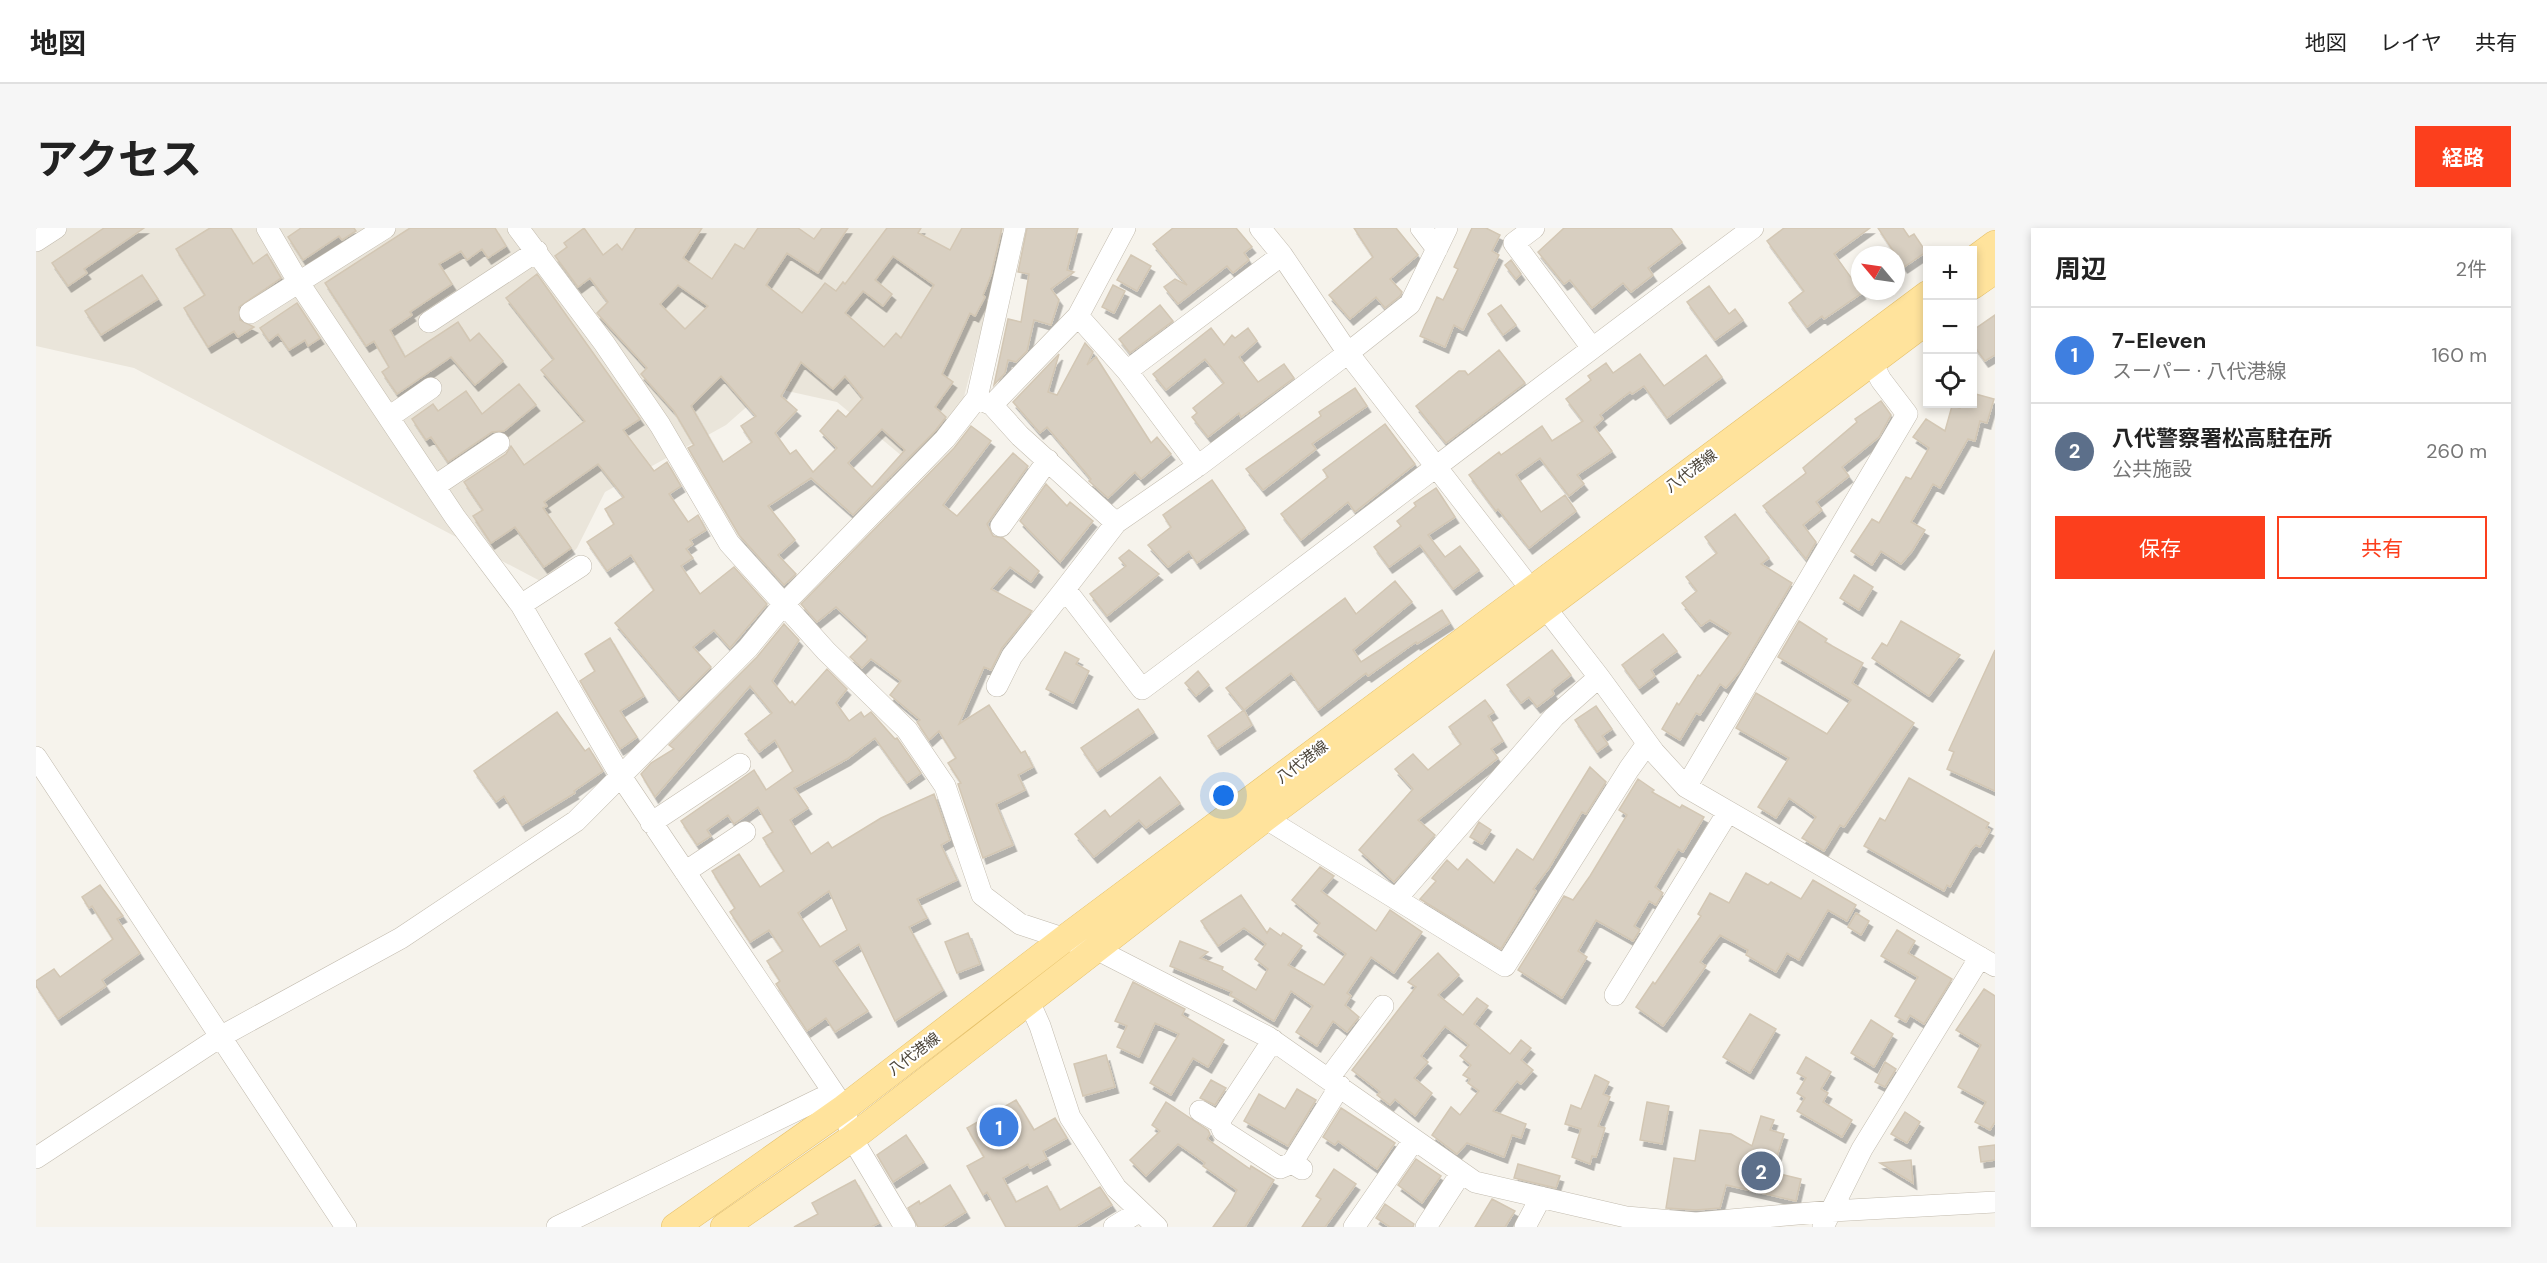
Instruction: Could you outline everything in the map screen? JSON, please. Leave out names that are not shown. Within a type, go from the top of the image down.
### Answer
[{"type":"main road","points":[[1977,257],[1995,244]]},
{"type":"main road","points":[[1977,283],[1995,270]]},
{"type":"main road","name":"八代港線","points":[[724,1227],[852,1138],[1028,999],[1096,949],[1923,298]]},
{"type":"main road","name":"八代港線","points":[[675,1227],[838,1101],[1923,324]]},
{"type":"street","points":[[267,228],[299,283],[388,417],[521,604],[620,775],[838,1101],[852,1138],[902,1226]]},
{"type":"street","points":[[250,313],[385,228]]},
{"type":"street","points":[[518,228],[604,342],[660,425],[729,543],[826,651],[907,730],[945,786],[982,895],[1020,924],[1096,949],[1273,1040],[1475,1182],[1541,1197],[1631,1222],[1696,1223],[1827,1219],[1995,1202]]},
{"type":"street","points":[[984,401],[1015,228]]},
{"type":"street","points":[[36,1158],[220,1037],[401,938],[576,821],[748,648],[783,605],[945,439],[1078,316],[1125,228]]},
{"type":"street","points":[[1260,228],[1282,255],[1348,353],[1537,600],[1599,677],[1647,744],[1686,787],[1988,962],[1862,1149],[1827,1219]]},
{"type":"street","points":[[1421,228],[1437,249]]},
{"type":"street","points":[[997,686],[1012,656],[1116,523],[1198,466],[1348,353],[1410,303],[1447,228]]},
{"type":"street","points":[[1534,228],[1514,243],[1592,348]]},
{"type":"street","points":[[1065,589],[1142,689],[1438,468],[1592,348],[1752,228]]},
{"type":"street","points":[[429,322],[537,251]]},
{"type":"street","points":[[1127,371],[1282,255]]},
{"type":"street","points":[[1078,316],[1127,371],[1198,466]]},
{"type":"street","points":[[1686,787],[1907,414],[1881,380],[1871,361]]},
{"type":"street","points":[[388,417],[431,388]]},
{"type":"street","points":[[984,401],[1116,523]]},
{"type":"street","points":[[435,486],[499,443]]},
{"type":"street","points":[[1001,526],[1048,460]]},
{"type":"street","points":[[521,604],[581,566]]},
{"type":"street","points":[[1397,898],[1554,717],[1599,677]]},
{"type":"street","points":[[1265,818],[1505,966],[1647,744]]},
{"type":"street","points":[[36,757],[346,1227]]},
{"type":"street","points":[[651,823],[740,764]]},
{"type":"street","points":[[1615,995],[1728,812]]},
{"type":"street","points":[[685,873],[745,832]]},
{"type":"street","points":[[1028,999],[1040,1026],[1070,1117],[1116,1188],[1157,1227]]},
{"type":"street","points":[[1200,1111],[1219,1122],[1223,1131],[1280,1168],[1297,1166],[1335,1082],[1383,1006]]},
{"type":"street","points":[[1219,1122],[1273,1040]]},
{"type":"street","points":[[557,1227],[838,1101]]},
{"type":"street","points":[[1354,1227],[1414,1140]]},
{"type":"street","points":[[1426,1227],[1461,1173]]},
{"type":"street","points":[[1525,1227],[1541,1197]]},
{"type":"street","points":[[1114,1227],[1140,1211]]},
{"type":"shaded area","points":[[36,228],[1008,228],[960,412],[914,466],[837,402],[769,387],[726,425],[605,492],[577,548],[544,583],[134,368],[36,346]]},
{"type":"building","points":[[104,228],[144,228],[84,269],[87,273],[68,286],[52,263]]},
{"type":"building","points":[[210,228],[231,228],[253,264],[267,254],[281,278],[239,307],[240,320],[254,327],[238,337],[234,331],[208,347],[184,308],[205,295],[176,249]]},
{"type":"building","points":[[301,228],[354,228],[356,231],[342,240],[339,236],[303,260],[288,237]]},
{"type":"building","points":[[410,228],[495,228],[506,246],[488,258],[482,249],[467,260],[461,251],[439,264],[452,284],[410,312],[412,315],[390,330],[405,357],[458,322],[470,341],[479,333],[503,361],[475,385],[451,357],[397,394],[382,372],[389,367],[374,341],[366,346],[325,283]]},
{"type":"building","points":[[584,228],[603,255],[617,244],[622,250],[636,228],[702,228],[683,258],[712,279],[735,244],[744,249],[758,228],[798,228],[814,239],[822,228],[848,228],[818,273],[787,253],[766,285],[802,313],[825,283],[836,291],[843,282],[845,284],[887,228],[921,228],[918,233],[950,250],[962,228],[1002,228],[991,275],[983,295],[985,297],[975,316],[970,313],[942,374],[953,382],[935,407],[946,417],[935,431],[853,515],[811,478],[768,506],[795,540],[778,555],[796,574],[784,585],[739,535],[688,448],[694,445],[674,411],[641,374],[647,368],[597,313],[608,302],[590,278],[578,287],[555,256],[567,247],[564,243]],"holes":[[[893,256],[934,285],[901,338],[896,333],[884,347],[845,313],[863,291],[883,306],[892,294],[875,280]],[[678,285],[708,306],[685,329],[660,304]],[[801,362],[833,389],[845,376],[863,398],[846,417],[838,410],[820,431],[837,448],[813,472],[796,450],[790,454],[775,433],[797,410],[781,396]],[[721,376],[756,416],[741,426],[752,442],[723,462],[691,406]],[[882,429],[905,450],[872,487],[848,463]]]},
{"type":"building","points":[[1027,228],[1078,228],[1067,270],[1074,272],[1051,289],[1059,300],[1051,325],[1034,320],[1027,351],[1016,362],[1008,360],[1005,373],[994,385],[1008,319],[1021,322],[1029,274],[1018,272]]},
{"type":"building","points":[[1173,228],[1236,228],[1252,247],[1244,253],[1249,260],[1233,273],[1227,266],[1178,304],[1164,287],[1175,279],[1187,285],[1153,244]]},
{"type":"building","points":[[1354,228],[1396,228],[1418,255],[1390,279],[1402,292],[1400,296],[1385,308],[1376,297],[1350,319],[1329,295],[1373,257]]},
{"type":"building","points":[[1472,228],[1486,228],[1500,235],[1492,251],[1499,255],[1463,330],[1454,325],[1445,347],[1420,336],[1437,297],[1443,300],[1458,269],[1454,267]]},
{"type":"building","points":[[1564,228],[1671,228],[1682,242],[1648,268],[1653,275],[1631,292],[1623,283],[1592,308],[1570,280],[1564,284],[1538,252]]},
{"type":"building","points":[[1784,228],[1870,228],[1834,254],[1851,278],[1852,300],[1824,319],[1822,316],[1807,327],[1789,303],[1804,291],[1767,241]]},
{"type":"building","points":[[1878,228],[1903,228],[1909,237],[1914,234],[1923,248],[1923,254],[1905,266],[1905,246],[1890,246]]},
{"type":"building","points":[[1131,255],[1151,266],[1137,291],[1117,280]]},
{"type":"building","points":[[1511,260],[1521,274],[1516,279],[1505,265]]},
{"type":"building","points":[[537,274],[640,419],[623,430],[654,471],[667,462],[681,486],[669,494],[688,522],[698,515],[706,530],[690,540],[693,544],[686,549],[693,558],[681,566],[700,594],[734,567],[767,604],[730,648],[714,630],[693,647],[711,667],[679,699],[615,623],[654,590],[631,555],[607,571],[587,542],[614,524],[605,509],[624,497],[598,464],[544,502],[547,506],[543,508],[571,548],[544,567],[515,527],[491,543],[473,516],[483,510],[464,482],[506,454],[511,446],[524,465],[585,421],[541,370],[554,359],[506,298]]},
{"type":"building","points":[[142,275],[158,299],[101,335],[85,311]]},
{"type":"building","points":[[1113,285],[1125,291],[1114,313],[1102,307]]},
{"type":"building","points":[[1709,286],[1729,314],[1735,309],[1743,320],[1715,340],[1687,302]]},
{"type":"building","points":[[297,303],[320,338],[308,346],[305,340],[289,350],[278,334],[269,341],[260,328]]},
{"type":"building","points":[[1160,305],[1173,321],[1130,353],[1119,339]]},
{"type":"building","points":[[1501,305],[1516,325],[1503,335],[1488,314]]},
{"type":"building","points":[[1995,315],[1995,355],[1985,361],[1977,350],[1977,328]]},
{"type":"building","points":[[1211,328],[1224,345],[1232,335],[1235,338],[1248,328],[1257,341],[1239,357],[1258,382],[1284,364],[1294,378],[1241,417],[1239,413],[1208,437],[1192,417],[1197,413],[1193,408],[1224,383],[1205,359],[1166,390],[1153,374]]},
{"type":"building","points":[[1085,343],[1093,352],[1087,365],[1096,357],[1151,443],[1157,437],[1171,454],[1141,479],[1135,472],[1108,498],[1089,481],[1091,479],[1047,427],[1040,433],[1013,402],[1059,354],[1048,392],[1057,395]]},
{"type":"building","points":[[1499,350],[1525,383],[1446,443],[1416,406],[1459,371],[1465,371],[1468,375]]},
{"type":"building","points":[[1640,354],[1664,386],[1706,355],[1722,377],[1667,418],[1644,386],[1632,394],[1630,392],[1600,415],[1603,419],[1594,427],[1612,451],[1577,475],[1584,484],[1569,496],[1540,458],[1516,475],[1541,512],[1565,495],[1576,511],[1529,548],[1498,509],[1496,511],[1469,475],[1499,452],[1501,455],[1542,426],[1552,441],[1583,421],[1566,399],[1591,380],[1588,376],[1606,363],[1613,373]]},
{"type":"building","points":[[519,384],[536,405],[504,431],[492,432],[448,462],[431,437],[426,440],[412,419],[433,404],[438,411],[466,391],[482,414]]},
{"type":"building","points":[[1355,388],[1367,406],[1312,444],[1316,449],[1263,490],[1246,469],[1321,416],[1319,412]]},
{"type":"building","points":[[1977,394],[1994,399],[1987,423],[1980,421],[1975,441],[1968,439],[1940,488],[1933,484],[1911,522],[1925,530],[1912,551],[1901,564],[1881,551],[1872,565],[1851,551],[1872,519],[1879,523],[1906,477],[1911,479],[1929,448],[1913,437],[1926,419],[1945,431],[1951,408],[1977,408]]},
{"type":"building","points":[[1881,401],[1891,415],[1879,437],[1842,467],[1849,476],[1816,502],[1822,510],[1803,525],[1816,542],[1806,559],[1763,506],[1806,473],[1803,468],[1857,422],[1855,419]]},
{"type":"building","points":[[1385,424],[1415,464],[1355,512],[1348,502],[1301,540],[1281,514],[1328,477],[1323,470]]},
{"type":"building","points":[[971,426],[991,441],[943,505],[957,516],[1013,453],[1028,466],[987,524],[993,536],[1003,538],[1039,571],[1031,582],[1010,567],[991,589],[1032,611],[1002,648],[991,670],[984,667],[959,724],[989,705],[1021,753],[1025,751],[1033,767],[1018,775],[1025,790],[996,804],[1013,845],[983,858],[958,784],[961,783],[948,763],[956,758],[939,731],[929,740],[917,722],[920,720],[890,695],[901,681],[871,659],[862,668],[850,657],[867,640],[867,636],[836,607],[817,622],[801,604],[954,448]]},
{"type":"building","points":[[1212,480],[1245,528],[1197,563],[1189,551],[1168,567],[1148,545],[1171,527],[1163,515]]},
{"type":"building","points":[[1046,484],[1067,506],[1070,502],[1093,521],[1060,562],[1020,521]]},
{"type":"building","points":[[1436,488],[1455,517],[1428,535],[1445,557],[1460,546],[1479,570],[1453,589],[1420,545],[1389,567],[1374,547],[1401,526],[1397,521],[1416,506],[1414,503]]},
{"type":"building","points":[[1735,514],[1769,558],[1761,564],[1792,583],[1740,671],[1726,688],[1720,684],[1700,715],[1696,713],[1680,740],[1662,729],[1677,703],[1679,705],[1698,675],[1700,676],[1731,633],[1710,620],[1701,626],[1682,603],[1697,591],[1686,577],[1717,553],[1705,537]]},
{"type":"building","points":[[1129,550],[1159,574],[1107,616],[1090,594],[1126,566],[1119,558]]},
{"type":"building","points":[[1854,575],[1873,587],[1859,610],[1840,598]]},
{"type":"building","points":[[1395,581],[1412,602],[1353,650],[1361,662],[1442,610],[1450,623],[1417,644],[1416,642],[1368,676],[1366,673],[1318,710],[1291,673],[1244,710],[1226,688],[1345,598],[1356,614]]},
{"type":"building","points":[[1799,621],[1827,639],[1825,642],[1863,663],[1852,683],[1914,723],[1844,827],[1840,825],[1824,851],[1802,838],[1816,817],[1789,798],[1776,818],[1758,807],[1789,758],[1736,728],[1756,693],[1827,734],[1851,700],[1778,657]]},
{"type":"building","points":[[1901,621],[1960,655],[1929,696],[1872,658],[1882,643],[1887,646]]},
{"type":"building","points":[[784,624],[799,640],[772,681],[790,703],[792,701],[795,705],[827,669],[847,689],[836,703],[849,721],[861,712],[864,717],[871,712],[895,739],[897,738],[921,773],[907,783],[875,738],[847,759],[794,788],[808,808],[790,820],[811,854],[828,842],[832,848],[881,818],[934,794],[950,840],[941,845],[957,880],[917,899],[927,918],[909,927],[943,990],[895,1021],[859,944],[833,961],[868,1011],[835,1032],[826,1018],[807,1031],[776,984],[780,981],[767,961],[783,951],[769,930],[750,942],[730,912],[735,908],[712,871],[739,854],[760,887],[784,871],[763,838],[773,832],[758,807],[734,824],[728,815],[707,830],[711,836],[697,845],[681,821],[754,770],[766,790],[793,771],[775,740],[759,752],[745,734],[772,713],[750,686],[655,797],[641,774],[651,763],[674,749],[669,745],[757,657]],"holes":[[[829,891],[847,930],[820,947],[798,913]]]},
{"type":"building","points":[[1663,634],[1677,651],[1651,670],[1655,676],[1639,688],[1622,665]]},
{"type":"building","points":[[610,638],[644,696],[620,711],[637,737],[620,749],[580,681],[595,671],[585,654]]},
{"type":"building","points":[[1552,650],[1571,675],[1552,690],[1554,694],[1537,707],[1529,697],[1521,703],[1507,685]]},
{"type":"building","points":[[1995,650],[1995,791],[1947,769],[1954,752],[1949,750]]},
{"type":"building","points":[[1065,652],[1079,659],[1076,664],[1089,671],[1073,703],[1046,689]]},
{"type":"building","points":[[1198,671],[1209,685],[1196,696],[1185,683]]},
{"type":"building","points":[[1485,700],[1494,712],[1488,716],[1503,741],[1491,749],[1498,758],[1418,820],[1435,835],[1394,882],[1359,850],[1413,789],[1395,769],[1413,754],[1428,770],[1461,744],[1449,727]]},
{"type":"building","points":[[1596,706],[1612,729],[1602,736],[1608,744],[1597,752],[1575,720]]},
{"type":"building","points":[[1138,709],[1154,732],[1097,771],[1081,748]]},
{"type":"building","points":[[1244,710],[1252,725],[1217,749],[1208,736]]},
{"type":"building","points":[[557,712],[585,751],[589,748],[603,771],[574,791],[575,793],[522,825],[504,796],[496,802],[474,771]]},
{"type":"building","points":[[1590,767],[1606,782],[1586,814],[1582,812],[1549,868],[1533,889],[1536,891],[1501,949],[1420,899],[1436,881],[1432,878],[1447,860],[1458,870],[1467,859],[1494,883],[1517,849],[1533,860]]},
{"type":"building","points":[[1160,777],[1180,803],[1146,828],[1139,820],[1094,857],[1075,834],[1105,810],[1110,817]]},
{"type":"building","points":[[1909,778],[1989,823],[1986,828],[1990,830],[1980,847],[1976,845],[1971,850],[1950,887],[1947,885],[1944,891],[1864,846],[1880,818],[1885,821]]},
{"type":"building","points":[[1638,779],[1654,790],[1652,792],[1680,808],[1682,805],[1704,817],[1683,852],[1678,849],[1655,887],[1663,893],[1656,905],[1649,901],[1634,926],[1640,930],[1633,941],[1596,920],[1578,951],[1587,957],[1562,998],[1518,970],[1564,896],[1573,900],[1590,876],[1627,815],[1619,810]]},
{"type":"building","points":[[1479,822],[1491,830],[1482,844],[1470,837]]},
{"type":"building","points":[[1320,867],[1334,876],[1321,891],[1376,931],[1390,910],[1422,932],[1394,973],[1371,957],[1347,993],[1351,996],[1345,1005],[1359,1017],[1347,1032],[1333,1021],[1317,1046],[1296,1032],[1313,1006],[1291,991],[1274,1021],[1230,995],[1232,992],[1170,966],[1180,941],[1208,952],[1200,958],[1223,967],[1222,970],[1256,990],[1268,969],[1255,959],[1266,944],[1244,928],[1218,946],[1201,921],[1241,895],[1267,933],[1270,928],[1281,936],[1283,933],[1302,946],[1288,965],[1324,985],[1346,954],[1314,931],[1320,923],[1292,900]]},
{"type":"building","points":[[1746,873],[1768,885],[1771,882],[1801,899],[1813,880],[1856,905],[1847,921],[1828,910],[1799,960],[1787,953],[1776,972],[1746,955],[1748,950],[1720,935],[1700,962],[1706,966],[1663,1026],[1636,1007],[1653,982],[1655,984],[1701,916],[1698,914],[1710,893],[1729,903]]},
{"type":"building","points":[[100,885],[123,916],[117,919],[140,953],[102,980],[106,986],[58,1019],[36,986],[36,981],[54,969],[60,977],[113,939],[92,906],[89,908],[82,897]]},
{"type":"building","points":[[1856,913],[1869,921],[1861,935],[1848,927]]},
{"type":"building","points":[[1897,930],[1915,941],[1908,953],[1952,979],[1924,1024],[1910,1015],[1906,1022],[1895,1016],[1918,977],[1881,956]]},
{"type":"building","points":[[968,933],[980,964],[957,973],[945,942]]},
{"type":"building","points":[[1438,953],[1459,975],[1438,995],[1463,1015],[1477,998],[1488,1006],[1474,1024],[1510,1054],[1521,1040],[1531,1048],[1521,1060],[1533,1070],[1521,1084],[1517,1081],[1493,1111],[1526,1124],[1521,1138],[1512,1135],[1504,1157],[1467,1143],[1457,1154],[1432,1135],[1451,1107],[1460,1115],[1479,1091],[1468,1083],[1470,1079],[1463,1075],[1471,1065],[1460,1056],[1469,1045],[1445,1026],[1421,1056],[1428,1062],[1414,1078],[1432,1093],[1415,1116],[1395,1099],[1390,1105],[1377,1095],[1380,1092],[1352,1070],[1416,987],[1408,982]]},
{"type":"building","points":[[1133,982],[1185,1009],[1182,1015],[1224,1040],[1208,1067],[1193,1058],[1171,1095],[1150,1083],[1179,1034],[1155,1023],[1139,1057],[1117,1047],[1127,1026],[1115,1021]]},
{"type":"building","points":[[1984,989],[1995,996],[1995,1122],[1990,1130],[1975,1122],[1986,1102],[1958,1087],[1981,1045],[1956,1030]]},
{"type":"building","points":[[1750,1014],[1776,1029],[1750,1073],[1723,1057]]},
{"type":"building","points":[[1871,1020],[1893,1034],[1874,1067],[1851,1053]]},
{"type":"building","points":[[1106,1055],[1115,1087],[1083,1096],[1074,1064]]},
{"type":"building","points":[[1806,1057],[1831,1072],[1821,1089],[1828,1093],[1823,1102],[1852,1120],[1842,1137],[1797,1111],[1805,1098],[1797,1093],[1806,1078],[1797,1073]]},
{"type":"building","points":[[1885,1062],[1896,1069],[1885,1087],[1875,1082]]},
{"type":"building","points":[[1595,1075],[1609,1082],[1603,1094],[1610,1097],[1598,1126],[1605,1128],[1596,1157],[1592,1156],[1590,1164],[1572,1157],[1581,1129],[1565,1124],[1571,1105],[1581,1109]]},
{"type":"building","points":[[1211,1080],[1226,1088],[1215,1105],[1200,1098]]},
{"type":"building","points":[[1297,1089],[1316,1100],[1288,1146],[1244,1121],[1259,1094],[1285,1109]]},
{"type":"building","points":[[1016,1100],[1034,1130],[1055,1118],[1067,1138],[1043,1151],[1047,1159],[1030,1168],[1028,1164],[1003,1178],[1016,1202],[1047,1186],[1060,1210],[1100,1187],[1112,1205],[1075,1227],[1006,1227],[987,1192],[983,1195],[967,1166],[984,1157],[967,1128]]},
{"type":"building","points":[[1166,1102],[1208,1130],[1210,1134],[1207,1139],[1250,1169],[1251,1166],[1274,1180],[1245,1227],[1213,1227],[1237,1190],[1203,1166],[1205,1163],[1178,1144],[1146,1176],[1130,1160],[1160,1131],[1152,1125]]},
{"type":"building","points":[[1647,1102],[1669,1106],[1662,1144],[1640,1140]]},
{"type":"building","points":[[1341,1108],[1395,1143],[1377,1169],[1338,1141],[1335,1145],[1323,1137]]},
{"type":"building","points":[[1905,1112],[1920,1122],[1907,1143],[1891,1134]]},
{"type":"building","points":[[1761,1116],[1774,1120],[1770,1130],[1784,1134],[1772,1172],[1801,1179],[1796,1201],[1726,1185],[1720,1208],[1696,1210],[1666,1208],[1674,1158],[1695,1161],[1700,1130],[1731,1134],[1752,1146]]},
{"type":"building","points":[[906,1135],[924,1162],[893,1182],[877,1155]]},
{"type":"building","points":[[1995,1145],[1995,1160],[1981,1162],[1979,1147]]},
{"type":"building","points":[[1416,1159],[1441,1176],[1422,1203],[1398,1185]]},
{"type":"building","points":[[1911,1160],[1913,1183],[1880,1163]]},
{"type":"building","points":[[1518,1164],[1560,1176],[1556,1188],[1514,1178]]},
{"type":"building","points":[[1334,1169],[1356,1184],[1325,1227],[1302,1227],[1321,1199],[1316,1196]]},
{"type":"building","points":[[855,1180],[879,1223],[871,1227],[794,1227],[818,1214],[812,1203]]},
{"type":"building","points":[[950,1185],[966,1212],[942,1227],[918,1227],[908,1208],[919,1201],[920,1204]]},
{"type":"building","points":[[1492,1199],[1515,1211],[1505,1227],[1475,1227]]},
{"type":"building","points":[[1385,1204],[1414,1224],[1413,1227],[1390,1227],[1376,1218]]},
{"type":"place","name":"7-Eleven","points":[[999,1127]]},
{"type":"place","name":"八代警察署松高駐在所","points":[[1761,1171]]}]
